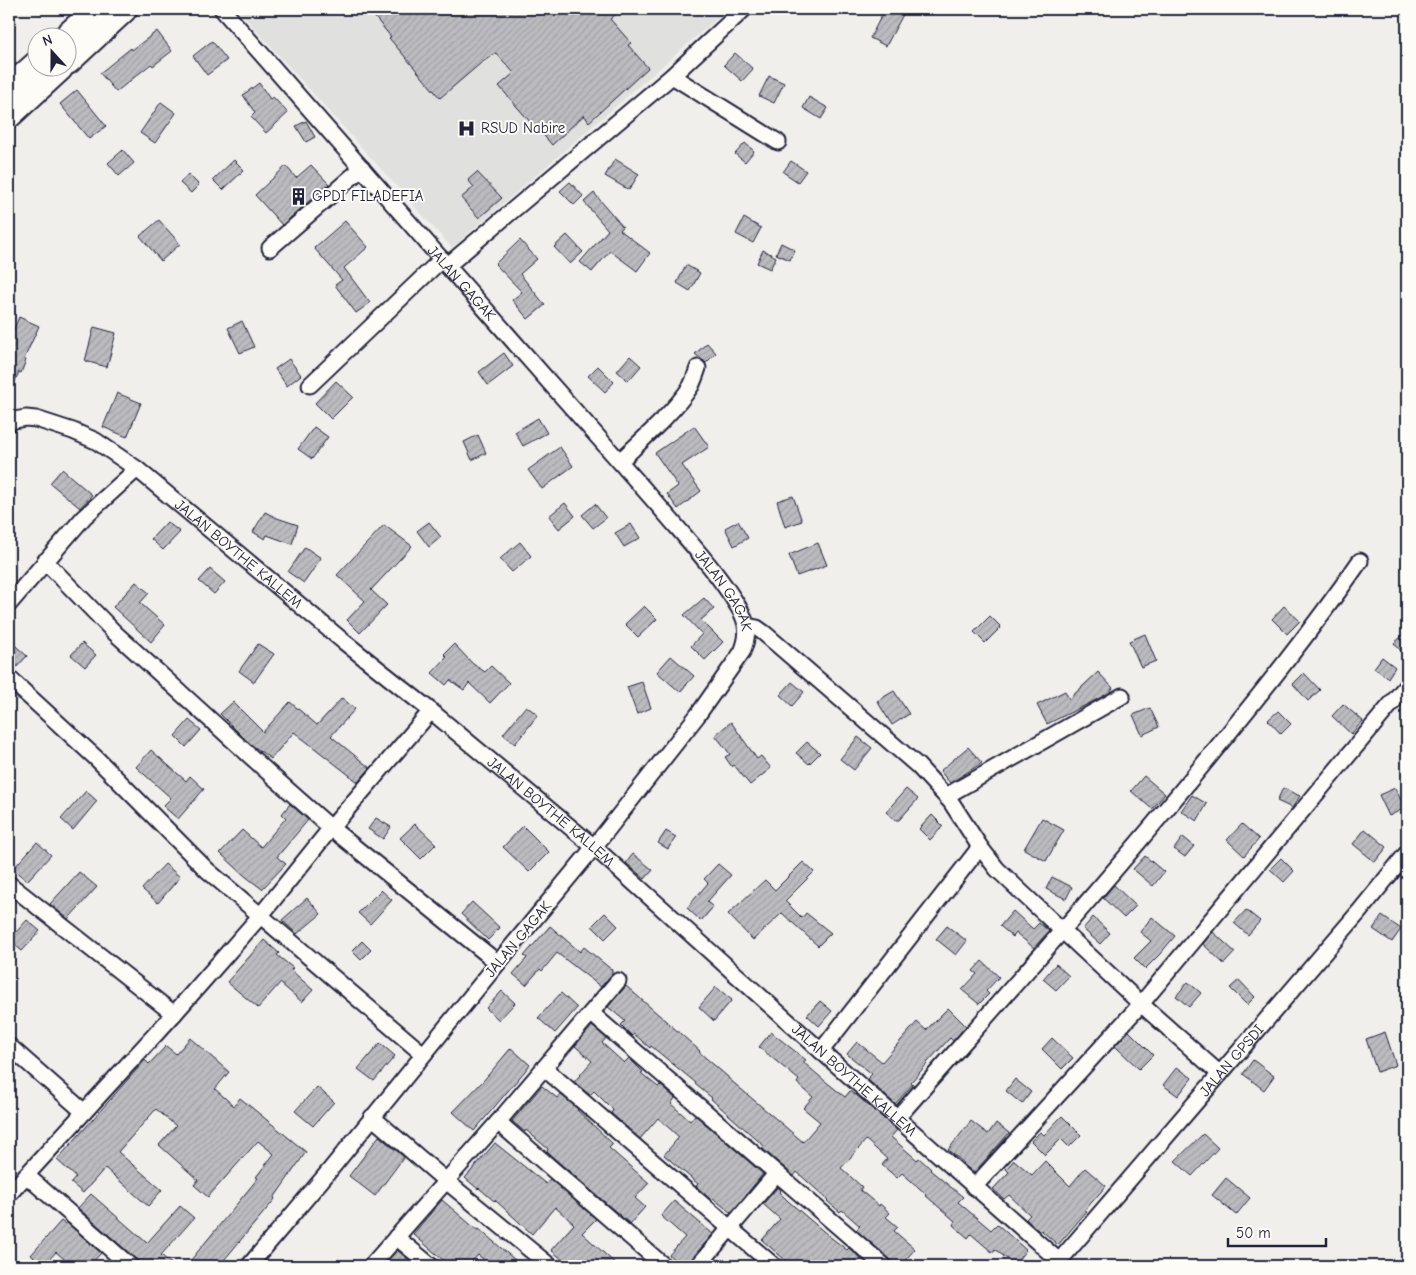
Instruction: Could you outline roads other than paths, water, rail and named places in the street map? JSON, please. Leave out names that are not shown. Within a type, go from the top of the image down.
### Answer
[{"type":"highway","points":[[76,28],[98,9]]},
{"type":"highway","points":[[78,52],[124,9]]},
{"type":"highway","points":[[9,89],[28,72]]},
{"type":"highway","points":[[9,115],[49,78]]},
{"type":"street","name":"JALAN GAGAK","points":[[222,9],[620,461],[723,583],[739,608],[747,626],[746,642],[742,652],[697,716],[594,847],[249,1266]]},
{"type":"street","points":[[310,385],[445,262],[672,76],[744,9]]},
{"type":"street","points":[[672,76],[778,142]]},
{"type":"street","points":[[270,248],[362,168]]},
{"type":"street","points":[[620,461],[685,395],[698,368]]},
{"type":"street","name":"JALAN BOYTHE KALLEM","points":[[9,423],[26,418],[36,419],[73,431],[96,440],[137,469],[594,847],[974,1187],[1057,1264]]},
{"type":"street","points":[[9,604],[84,516],[137,469]]},
{"type":"street","points":[[45,561],[115,633],[270,774],[331,828],[498,963]]},
{"type":"street","points":[[897,1118],[1165,811],[1266,688],[1360,561]]},
{"type":"street","points":[[747,626],[757,628],[771,639],[918,766],[951,802],[980,847],[1008,880],[1140,1004],[1220,1074]]},
{"type":"street","points":[[9,678],[97,759],[207,870],[423,1054]]},
{"type":"street","points":[[974,1187],[1140,1004],[1407,685]]},
{"type":"street","points":[[946,796],[1122,696]]},
{"type":"street","points":[[9,1194],[174,1014],[261,915],[331,828],[431,711]]},
{"type":"street","points":[[821,1051],[980,847]]},
{"type":"street","name":"JALAN GPSDI","points":[[1057,1264],[1359,912],[1407,853]]},
{"type":"street","points":[[9,884],[174,1014]]},
{"type":"street","points":[[371,1266],[498,1122],[618,981]]},
{"type":"street","points":[[591,1013],[884,1266]]},
{"type":"street","points":[[9,1046],[84,1112]]},
{"type":"street","points":[[544,1068],[774,1266]]},
{"type":"street","points":[[372,1117],[446,1181],[550,1266]]},
{"type":"street","points":[[498,1122],[656,1264]]},
{"type":"street","points":[[698,1266],[776,1174]]},
{"type":"street","points":[[26,1175],[130,1266]]},
{"type":"street","points":[[396,1236],[431,1266]]},
{"type":"place","name":"RSUD Nabire","points":[[467,128]]},
{"type":"place","name":"GPDI FILADEFIA","points":[[298,196]]}]
